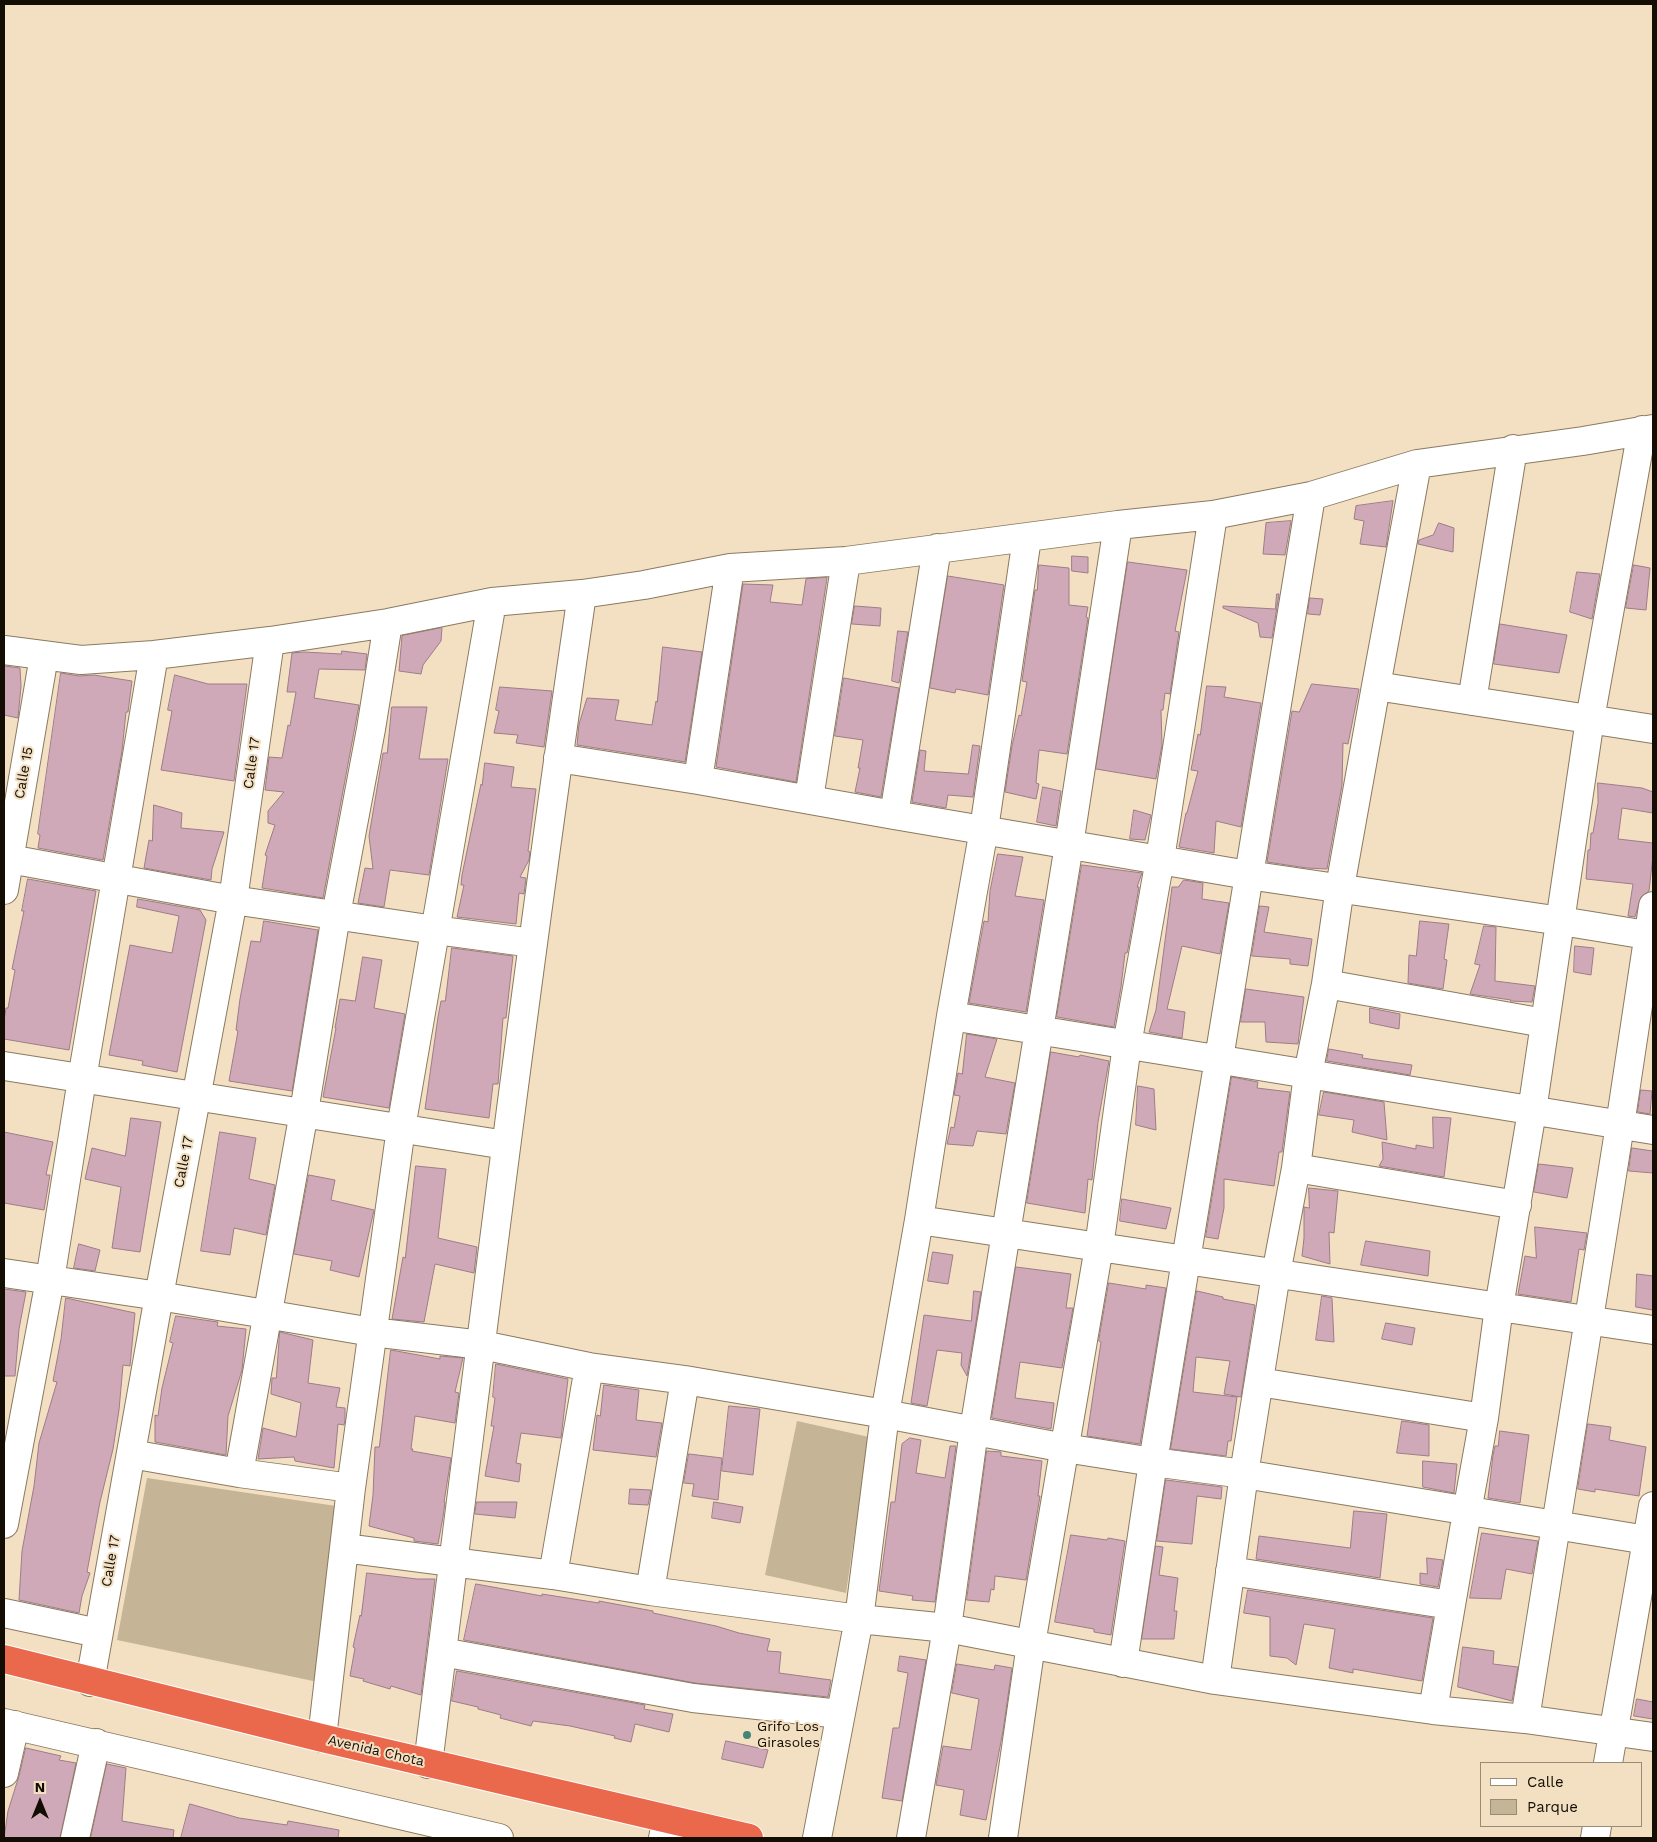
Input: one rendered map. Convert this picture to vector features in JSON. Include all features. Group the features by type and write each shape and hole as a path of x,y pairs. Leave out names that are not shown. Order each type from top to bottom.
{"highway":[{"name":"Avenida Chota","path":"4,1659 90,1682 428,1764 665,1829 749,1838"}],"street":[{"path":"4,650 81,660 154,655 270,642 388,623 492,602 582,594 644,585 730,568 846,561 1118,525 1213,515 1311,496 1417,464 1514,449 1583,441 1648,429 1590,719 1532,1111 1499,1307 1484,1418 1466,1512 1433,1710"},
{"path":"1472,701 1514,449"},
{"path":"1215,1680 1244,1474 1276,1274 1296,1168 1308,1074 1326,984 1340,887 1417,464"},
{"path":"1123,1663 1153,1462 1311,496"},
{"path":"1003,1838 1031,1644 1099,1247 1127,1045 1160,859 1213,515"},
{"path":"911,1838 947,1628 974,1430 1069,845 1118,525"},
{"path":"817,1838 859,1619 885,1414 984,830 1028,538"},
{"path":"894,815 937,548"},
{"path":"809,799 846,561"},
{"path":"698,780 730,568"},
{"path":"428,1764 506,1146 582,594"},
{"path":"322,1738 351,1488 401,1128 492,602"},
{"path":"239,1473 304,1112 336,915 371,729 388,623"},
{"name":"Calle 17","path":"90,1682 159,1296 233,900 270,642"},
{"path":"4,1524 50,1280 115,878 154,655"},
{"name":"Calle 15","path":"4,890 6,859 44,656"},
{"path":"1376,686 1653,729"},
{"path":"558,758 698,780 1069,845 1248,874 1561,920 1651,936"},
{"path":"6,859 233,900 533,943"},
{"path":"1525,1719 1651,936 1653,906"},
{"path":"1326,984 1544,1023"},
{"path":"951,1016 1653,1130"},
{"path":"4,1066 196,1097 304,1112 506,1146"},
{"path":"1296,1168 1517,1205"},
{"path":"919,1220 1653,1330"},
{"path":"4,1273 159,1296 372,1332 482,1346 589,1366 685,1380 885,1414 1065,1448 1244,1474 1650,1541"},
{"path":"553,1575 589,1366"},
{"path":"650,1591 685,1380"},
{"path":"1259,1382 1484,1418"},
{"path":"131,1454 239,1473 351,1488"},
{"path":"1608,1762 1650,1541 1653,1506"},
{"path":"344,1548 553,1575 650,1591 859,1619 947,1628 1215,1680 1433,1710 1525,1719 1653,1737"},
{"path":"1230,1571 1451,1605"},
{"path":"4,1613 98,1633"},
{"path":"442,1652 693,1698 840,1714"},
{"path":"4,1773 10,1724 499,1838"},
{"path":"75,1838 96,1744"}],"green space":[{"path":"797,1421 869,1437 846,1593 765,1575"},
{"path":"147,1478 336,1506 318,1682 117,1640"}],"building":[{"path":"1393,501 1386,547 1360,544 1364,521 1354,519 1356,506"},
{"path":"1291,521 1285,555 1263,554 1266,523"},
{"path":"1439,523 1454,528 1453,552 1418,544 1419,540 1433,535"},
{"path":"1072,556 1088,557 1088,573 1072,571"},
{"path":"1128,562 1187,570 1175,631 1179,632 1170,694 1165,693 1163,710 1161,710 1162,745 1156,779 1096,769"},
{"path":"1039,565 1069,568 1069,605 1088,607 1086,617 1088,618 1067,754 1039,750 1036,783 1039,784 1036,799 1005,792 1012,746 1019,715 1021,716 1027,682 1022,681 1035,590 1037,590"},
{"path":"1634,565 1650,568 1646,610 1626,608"},
{"path":"1577,572 1600,574 1592,619 1570,612"},
{"path":"948,576 1004,585 988,695 956,689 955,693 930,688"},
{"path":"827,578 796,782 716,767 743,584 773,585 770,602 802,605 806,579"},
{"path":"1277,594 1279,594 1272,638 1260,637 1258,623 1223,608 1223,606 1275,609"},
{"path":"1310,598 1323,599 1320,615 1308,614"},
{"path":"855,606 881,608 880,626 852,624"},
{"path":"1500,624 1567,635 1559,673 1494,664"},
{"path":"442,628 441,641 423,665 421,674 399,671 402,636"},
{"path":"898,631 908,632 899,683 892,681"},
{"path":"663,647 702,652 685,762 577,745 579,724 587,698 619,700 615,720 652,725 657,702"},
{"path":"342,651 367,654 365,670 319,669 314,698 359,705 323,898 262,888 267,856 265,855 275,825 268,823 268,811 284,792 265,790 269,757 282,758 288,725 290,726 296,692 287,692 292,653 341,654"},
{"path":"4,666 20,668 21,686 18,718 4,715"},
{"path":"61,673 79,676 94,675 132,681 103,860 38,848 40,835 38,834"},
{"path":"175,675 208,684 247,684 234,781 161,770 172,711 168,710"},
{"path":"844,678 899,688 881,797 855,792 863,740 835,736"},
{"path":"1312,684 1359,689 1348,744 1343,743 1342,785 1327,869 1267,862 1292,711 1299,712"},
{"path":"1207,686 1226,687 1224,697 1261,703 1241,827 1216,821 1214,853 1179,847 1198,771 1191,770 1198,734 1200,735"},
{"path":"500,687 552,691 544,747 516,743 518,735 494,733 499,711 496,710"},
{"path":"392,707 427,707 419,759 448,759 429,875 390,870 384,907 358,903 365,868 373,869 369,836 383,753 387,753"},
{"path":"973,745 980,746 973,797 948,795 946,808 912,802 920,750 926,751 924,771 968,774"},
{"path":"485,763 514,767 511,787 536,789 528,851 530,852 529,860 520,877 526,878 524,894 519,893 516,924 457,917 464,885 461,885 462,875"},
{"path":"1598,783 1642,788 1653,792 1653,813 1622,808 1618,839 1653,843 1649,891 1641,897 1635,917 1628,916 1633,884 1586,879 1588,850 1590,850 1591,833 1593,833 1598,803"},
{"path":"1043,787 1061,791 1056,826 1037,822"},
{"path":"154,805 182,813 181,828 224,832 212,869 211,880 144,868 149,840 152,841"},
{"path":"1134,810 1151,815 1145,840 1130,839"},
{"path":"998,854 1023,857 1015,896 1044,900 1026,1012 969,1003 984,921 988,922 990,891"},
{"path":"1082,865 1142,873 1137,887 1139,887 1128,949 1127,953 1125,953 1114,1027 1057,1017"},
{"path":"28,879 96,891 69,1050 4,1039 4,1021 15,970 12,969 24,911 22,911"},
{"path":"1184,880 1203,883 1202,899 1229,903 1220,954 1182,946 1167,1009 1185,1012 1182,1038 1149,1032 1156,1010 1172,887 1178,887"},
{"path":"138,899 200,910 206,920 177,1072 142,1065 143,1061 109,1055 130,945 172,953 179,916 137,907"},
{"path":"1260,906 1269,907 1264,932 1312,939 1308,966 1290,964 1290,959 1252,956"},
{"path":"264,921 318,930 292,1091 229,1081 238,1031 236,1030 240,999 251,941 260,942"},
{"path":"1420,921 1449,924 1444,959 1447,960 1443,989 1408,983 1409,955 1416,956"},
{"path":"1484,926 1496,927 1495,981 1535,986 1532,1002 1510,1001 1470,994 1480,965 1475,964"},
{"path":"1575,946 1594,948 1591,975 1574,972"},
{"path":"452,948 513,956 506,1018 503,1018 498,1084 493,1084 489,1118 425,1109 438,1017 441,1001 445,1001"},
{"path":"363,957 382,960 374,1008 405,1014 389,1108 323,1097 340,999 355,1001"},
{"path":"1246,989 1304,997 1298,1044 1266,1042 1265,1022 1241,1022"},
{"path":"1370,1008 1400,1014 1399,1029 1370,1023"},
{"path":"967,1034 997,1039 985,1077 1015,1083 1006,1134 977,1131 973,1146 947,1144 951,1127 954,1128 960,1096 954,1095 958,1073 962,1074"},
{"path":"1329,1049 1363,1055 1362,1058 1412,1065 1410,1075 1327,1061"},
{"path":"1051,1052 1109,1061 1098,1122 1092,1180 1088,1179 1085,1213 1027,1203"},
{"path":"1232,1077 1258,1082 1257,1088 1290,1092 1282,1152 1279,1152 1274,1186 1224,1179 1224,1208 1218,1239 1206,1237"},
{"path":"1138,1086 1154,1089 1156,1130 1136,1125"},
{"path":"1641,1090 1652,1091 1650,1114 1638,1112"},
{"path":"1324,1092 1384,1102 1387,1140 1352,1132 1354,1120 1319,1115"},
{"path":"1433,1117 1451,1118 1444,1177 1379,1166 1383,1159 1382,1142 1416,1149 1416,1145 1433,1148"},
{"path":"131,1118 161,1122 140,1252 112,1248 121,1187 85,1179 92,1148 125,1156"},
{"path":"4,1132 53,1142 46,1175 50,1175 44,1210 4,1203"},
{"path":"220,1132 256,1138 249,1179 275,1185 266,1235 234,1228 230,1255 201,1251"},
{"path":"1632,1148 1653,1151 1653,1173 1629,1171"},
{"path":"1539,1164 1573,1168 1567,1198 1534,1192"},
{"path":"416,1166 446,1169 438,1238 477,1247 474,1273 435,1264 424,1322 392,1319 403,1257 405,1258"},
{"path":"309,1175 335,1180 331,1200 374,1210 359,1277 330,1270 332,1261 294,1254"},
{"path":"1309,1188 1338,1191 1334,1233 1329,1232 1330,1264 1302,1256 1304,1207 1309,1208"},
{"path":"1122,1199 1171,1208 1166,1229 1120,1221"},
{"path":"1535,1227 1587,1233 1584,1250 1579,1249 1571,1302 1518,1294 1525,1256 1536,1258"},
{"path":"1366,1241 1430,1251 1428,1276 1361,1265"},
{"path":"79,1244 100,1250 95,1271 74,1268"},
{"path":"933,1252 953,1255 948,1284 928,1281"},
{"path":"1016,1267 1071,1274 1066,1308 1073,1308 1062,1368 1020,1362 1015,1398 1054,1403 1051,1429 992,1418"},
{"path":"1637,1274 1653,1276 1653,1310 1636,1307"},
{"path":"1109,1283 1146,1289 1146,1285 1166,1288 1140,1444 1087,1436 1101,1342 1099,1341"},
{"path":"4,1289 26,1292 19,1329 15,1376 4,1376"},
{"path":"974,1291 981,1292 967,1376 961,1365 962,1353 937,1350 927,1406 911,1403 924,1315 971,1321"},
{"path":"1197,1291 1223,1297 1223,1299 1255,1305 1241,1397 1224,1394 1230,1361 1196,1357 1193,1392 1237,1397 1231,1441 1228,1441 1226,1456 1171,1449"},
{"path":"1322,1296 1332,1298 1334,1342 1316,1340"},
{"path":"66,1298 135,1313 130,1366 123,1365 113,1449 100,1502 87,1572 90,1573 82,1596 79,1613 19,1600 22,1551 34,1486 39,1443 57,1382 53,1381"},
{"path":"176,1316 218,1322 217,1326 246,1329 242,1370 228,1416 226,1455 155,1442 155,1415 158,1416 162,1388 173,1343 170,1342"},
{"path":"1386,1323 1415,1328 1412,1345 1382,1339"},
{"path":"280,1332 313,1340 308,1383 340,1388 336,1407 345,1408 345,1420 344,1425 338,1424 334,1468 295,1461 294,1457 258,1459 263,1428 296,1437 301,1403 271,1394 272,1378 276,1378"},
{"path":"391,1350 440,1359 440,1356 463,1358 455,1392 459,1393 455,1423 415,1416 412,1451 451,1458 438,1544 414,1541 414,1538 369,1526 373,1495 375,1447 379,1447"},
{"path":"496,1364 568,1379 561,1438 521,1433 516,1463 521,1464 519,1482 485,1476 494,1426 491,1426 495,1398 493,1397"},
{"path":"604,1385 639,1390 636,1420 662,1423 656,1457 593,1450 597,1415 600,1416"},
{"path":"729,1406 760,1409 753,1475 722,1471"},
{"path":"1402,1421 1429,1425 1429,1456 1397,1453"},
{"path":"1588,1424 1611,1427 1609,1440 1646,1447 1639,1496 1595,1489 1595,1492 1578,1489"},
{"path":"1500,1431 1529,1435 1520,1503 1488,1498 1493,1455 1495,1446 1498,1446"},
{"path":"910,1438 921,1440 916,1473 945,1478 950,1446 956,1446 935,1602 912,1600 913,1596 879,1591 891,1502 895,1502 902,1444"},
{"path":"987,1451 1001,1452 1001,1456 1042,1461 1038,1496 1040,1496 1026,1580 995,1576 994,1590 991,1589 989,1602 967,1600"},
{"path":"689,1454 722,1458 718,1500 692,1496 694,1484 684,1483"},
{"path":"1423,1461 1457,1464 1454,1493 1423,1487"},
{"path":"1166,1480 1222,1487 1221,1499 1197,1496 1192,1544 1157,1541"},
{"path":"630,1489 651,1490 648,1505 629,1504"},
{"path":"477,1502 517,1502 515,1518 475,1514"},
{"path":"714,1502 743,1507 740,1523 712,1518"},
{"path":"1354,1511 1387,1514 1380,1578 1256,1559 1259,1536 1350,1548"},
{"path":"1482,1533 1538,1541 1532,1574 1506,1569 1501,1599 1470,1598"},
{"path":"1071,1535 1125,1541 1111,1635 1094,1632 1094,1629 1055,1622"},
{"path":"1156,1546 1163,1547 1159,1575 1178,1578 1174,1611 1177,1611 1174,1639 1142,1639"},
{"path":"1427,1558 1443,1560 1438,1587 1420,1584 1420,1573 1427,1574"},
{"path":"367,1573 417,1579 435,1579 421,1695 391,1686 390,1689 350,1676 355,1648 353,1647 361,1616"},
{"path":"476,1584 542,1596 542,1594 599,1603 599,1601 653,1611 653,1613 770,1639 767,1651 781,1652 779,1673 831,1680 828,1697 695,1683 464,1640"},
{"path":"1248,1590 1433,1618 1422,1681 1353,1669 1353,1673 1329,1668 1335,1629 1304,1624 1296,1665 1287,1658 1270,1656 1270,1617 1244,1613"},
{"path":"1463,1647 1494,1651 1493,1664 1518,1667 1512,1701 1458,1687"},
{"path":"900,1656 926,1660 902,1801 882,1798 893,1728 899,1728 908,1673 898,1671"},
{"path":"957,1664 994,1670 995,1665 1012,1668 1003,1731 986,1820 960,1815 964,1790 936,1785 943,1746 971,1750 979,1699 952,1693"},
{"path":"457,1671 645,1705 644,1709 673,1714 669,1732 635,1724 631,1742 614,1738 615,1736 570,1726 533,1721 531,1726 500,1718 501,1715 452,1701"},
{"path":"1637,1699 1653,1702 1653,1719 1634,1716"},
{"path":"726,1741 768,1750 763,1768 722,1759"},
{"path":"26,1748 61,1756 59,1760 76,1763 60,1838 4,1838 8,1811"},
{"path":"107,1764 126,1768 122,1821 174,1830 173,1838 91,1838"},
{"path":"190,1804 239,1818 287,1825 288,1821 339,1830 338,1838 181,1838"}],"place":[{"name":"Grifo Los Girasoles","path":"747,1735"}]}
